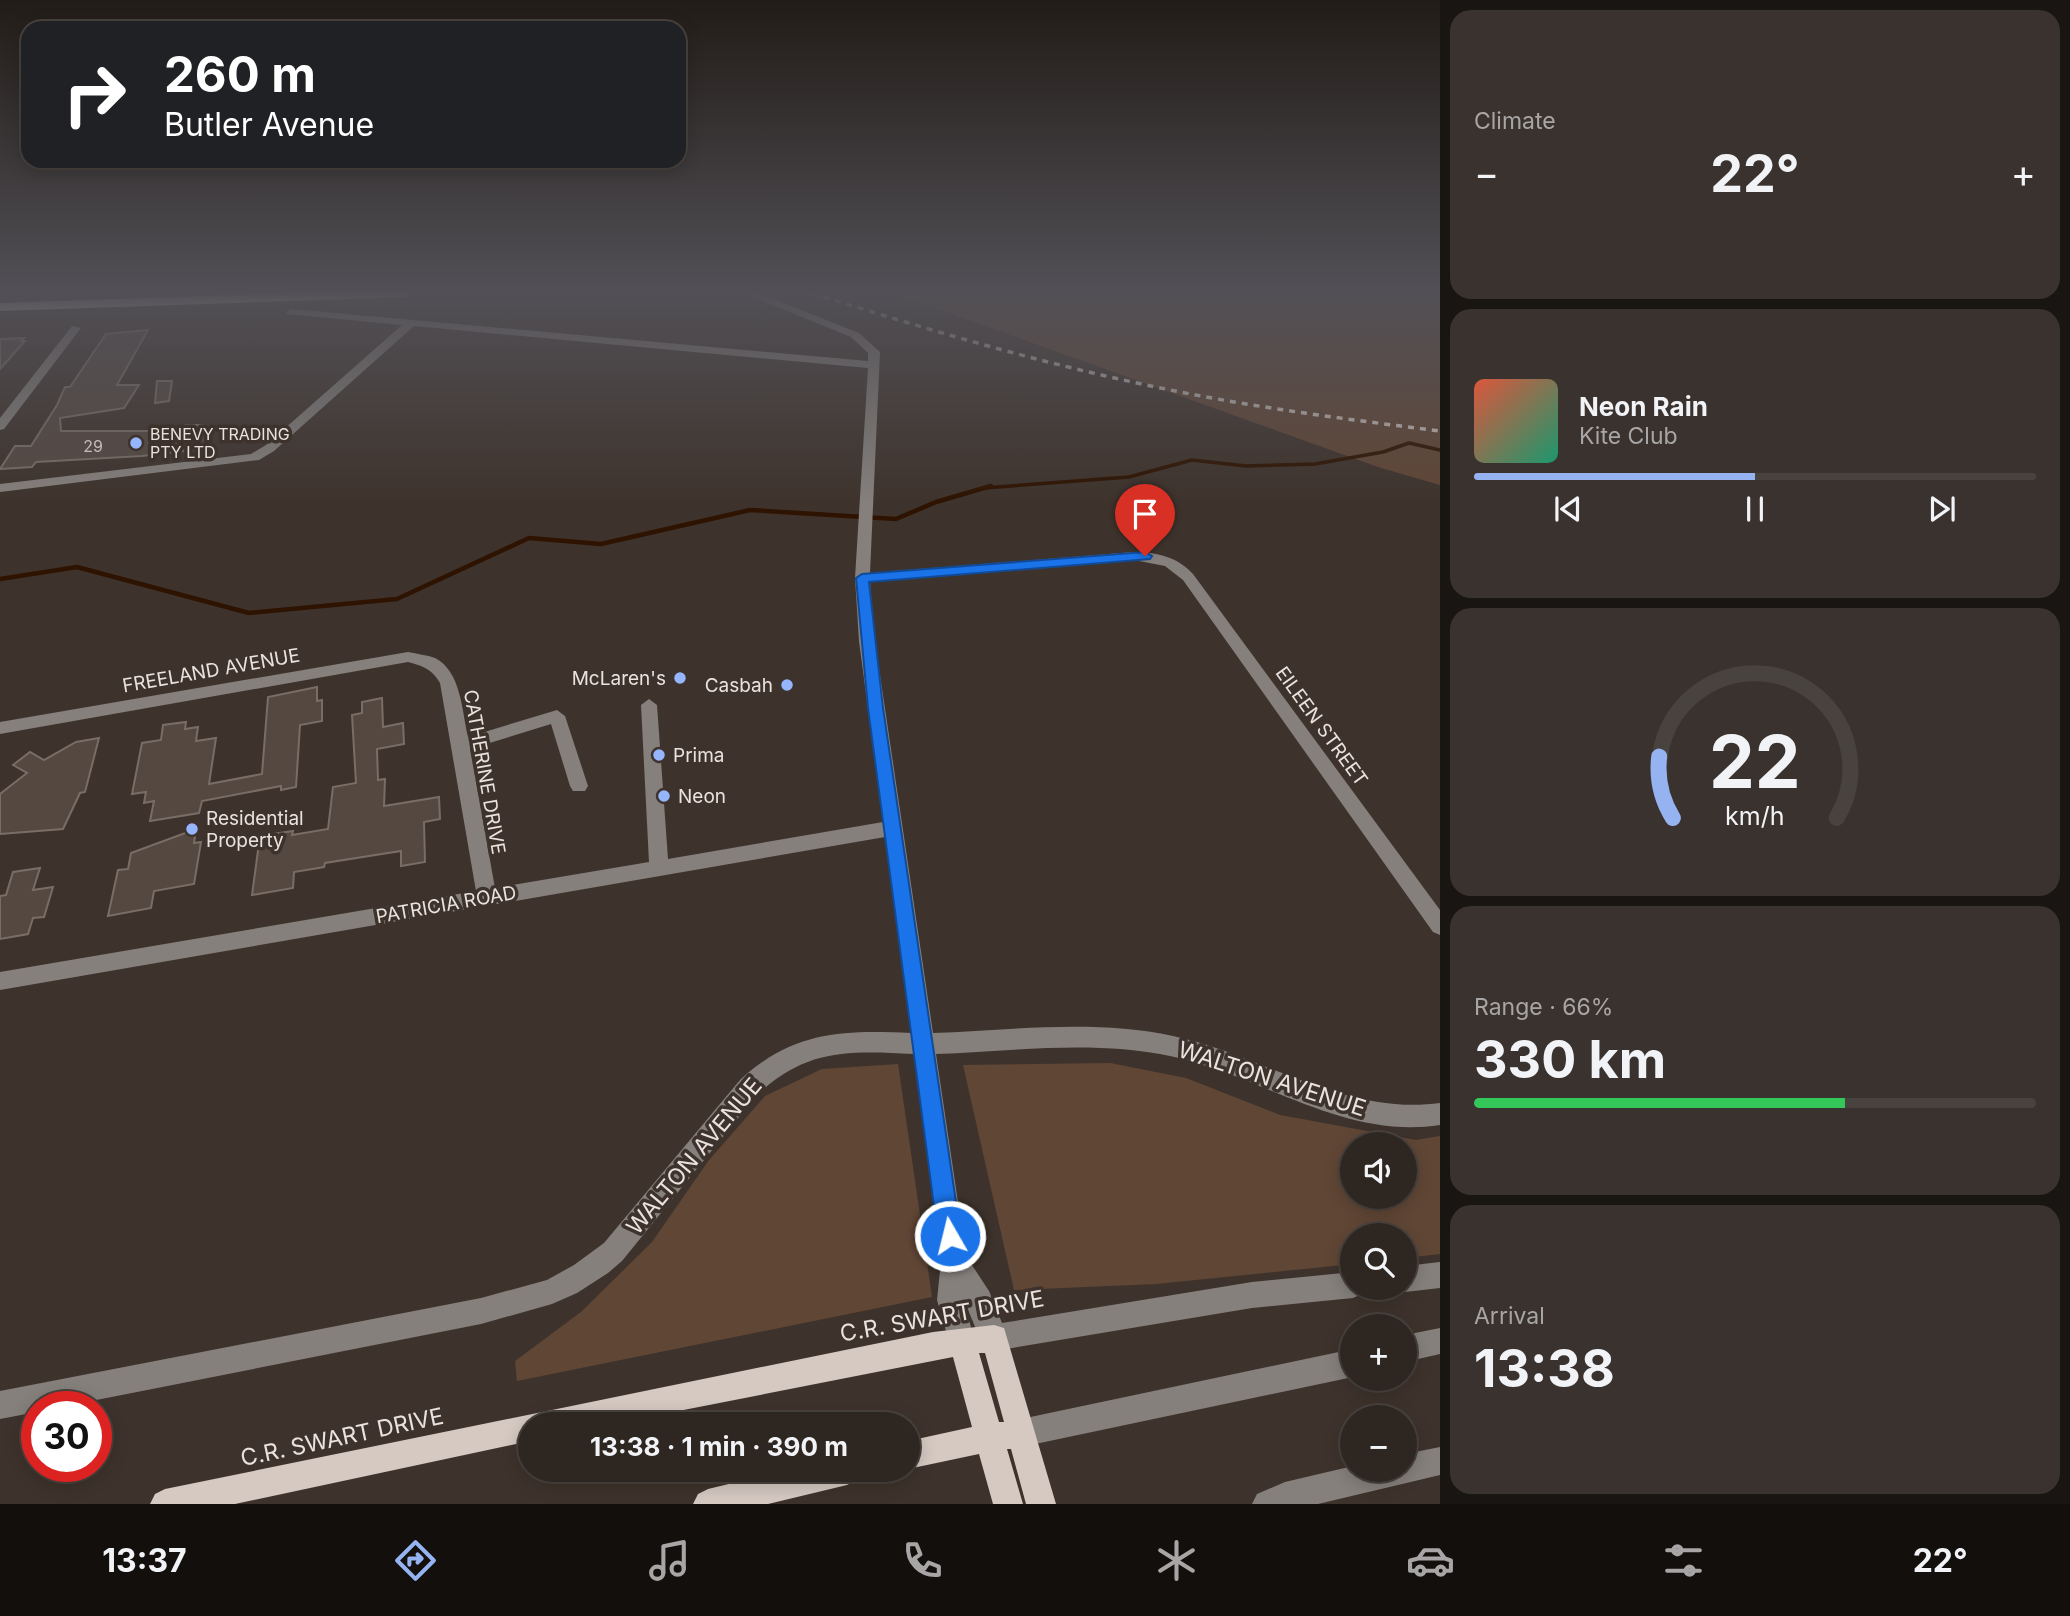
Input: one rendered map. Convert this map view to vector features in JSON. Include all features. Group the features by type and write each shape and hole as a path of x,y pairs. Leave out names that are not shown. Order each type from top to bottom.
{"main road":[{"name":"C.R. SWART DRIVE","path":"606,1412 994,1338"},
{"path":"994,1338 1041,1504"},
{"path":"962,1342 1008,1504"},
{"name":"C.R. SWART DRIVE","path":"165,1504 518,1430"},
{"path":"920,1452 1021,1433"},
{"path":"708,1504 798,1482"}],"street":[{"path":"0,426 49,363"},
{"path":"0,488 254,457 270,448 366,363"},
{"path":"854,363 874,365 862,578 868,654 954,1261 950,1300 962,1342"},
{"name":"EILEEN STREET","path":"862,578 1134,556 1163,560 1182,569 1440,926"},
{"name":"FREELAND AVENUE","path":"0,728 408,657 429,662"},
{"name":"CATHERINE DRIVE","path":"429,662 441,670 448,683 487,898"},
{"path":"649,705 659,867"},
{"path":"461,745 557,716 579,786"},
{"name":"PATRICIA ROAD","path":"0,981 892,828"},
{"name":"WALTON AVENUE","path":"0,1405 481,1311 543,1295 580,1278 612,1252 748,1088 775,1065 800,1052 834,1043 858,1041 923,1044 1108,1037 1134,1039 1184,1048 1220,1059 1310,1097 1348,1109 1388,1115 1440,1114"},
{"path":"954,1261 980,1300 994,1338"},
{"path":"1417,1278 1440,1275"},
{"name":"C.R. SWART DRIVE","path":"994,1338 1060,1325 1252,1296 1340,1286"},
{"path":"1417,1346 1440,1341"},
{"path":"1021,1433 1340,1366"},
{"path":"1417,1466 1440,1461"},
{"path":"1267,1504 1348,1482"}],"shaded area":[{"path":"1089,363 1440,363 1440,485 1378,467"},
{"path":"1110,1063 1186,1078 1280,1115 1372,1132 1340,1132 1340,1209 1417,1209 1417,1140 1440,1136 1440,1254 1417,1257 1417,1223 1340,1223 1340,1265 1156,1284 1014,1290 963,1065"},
{"path":"898,1064 932,1297 517,1381 515,1361 581,1312 652,1242 709,1160 765,1096 822,1069"}],"building":[{"path":"86,363 129,363 117,385 139,385 124,408 60,418 61,431 181,431 185,425 203,425 202,428 209,428 208,448 142,456 36,462 32,467 0,469 15,446 31,446 65,387 70,387"},
{"path":"157,381 172,381 169,401 155,403"},
{"path":"317,687 317,701 322,700 322,721 300,725 296,787 281,790 281,786 202,801 199,813 150,821 154,801 144,803 146,792 132,794 142,743 161,740 163,725 186,722 185,729 198,727 196,741 216,738 209,784 262,774 268,697"},
{"path":"382,698 383,727 403,723 404,744 377,749 378,780 385,779 384,806 439,797 440,819 424,822 425,862 401,866 401,851 325,863 324,867 294,872 293,888 252,895 260,836 293,831 292,835 328,829 333,787 356,783 352,715 362,713 362,702"},
{"path":"99,738 85,792 80,793 63,829 0,834 0,794 27,773 13,765 30,752 44,760 76,742"},
{"path":"196,829 194,843 201,842 194,884 154,891 151,908 108,916 118,870 128,869 131,853"},
{"path":"40,868 33,890 53,887 44,917 33,918 28,934 0,939 0,896 6,895 13,872"}],"waterway":[{"path":"984,488 1129,477 1192,460 1246,466 1315,464 1383,452 1409,443 1440,450"},
{"path":"984,488 991,486"},
{"path":"0,579 77,567 249,613 397,599 529,538 601,544 750,510 896,519 936,502 984,488"}],"railway":[{"path":"1055,363 1113,378 1262,407 1440,431"}],"place":[{"name":"BENEVY TRADING PTY LTD","path":"136,443"},
{"name":"McLaren's","path":"680,678"},
{"name":"Casbah","path":"787,685"},
{"name":"Prima","path":"659,755"},
{"name":"Neon","path":"664,796"},
{"name":"Residential Property","path":"192,829"}],"route":[{"path":"950,1236 875,708 862,578 1145,556"}]}
